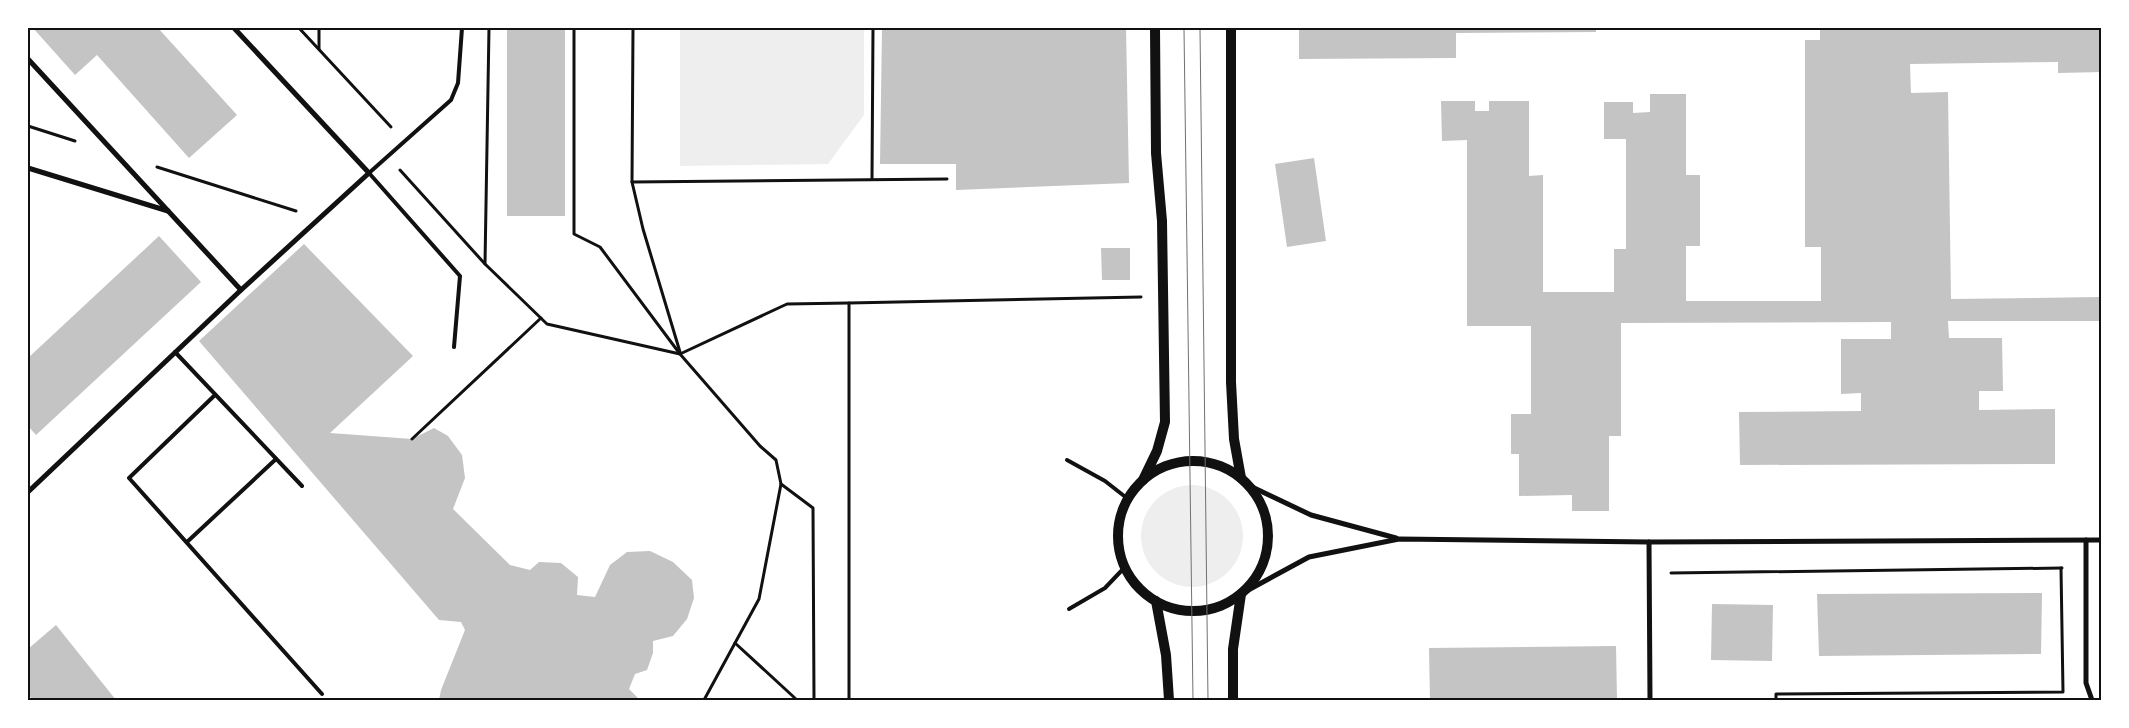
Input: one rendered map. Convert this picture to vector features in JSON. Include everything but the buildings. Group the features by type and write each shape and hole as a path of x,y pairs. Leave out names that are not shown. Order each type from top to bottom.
{"main road":[{"path":"1155,28 1156,154 1162,221 1165,422 1157,451 1143,480 1128,499 1120,521 1119,544 1125,567 1137,586 1156,601 1173,609 1201,611 1225,604 1241,594 1257,575 1266,553 1268,529 1262,505 1245,481 1234,439 1231,382 1231,28"},
{"path":"1143,480 1162,468 1189,461 1206,462 1224,468 1245,481"},
{"path":"1233,700 1233,649 1241,594"},
{"path":"1156,601 1166,655 1169,700"}],"street":[{"path":"28,492 241,290 369,173 234,28"},
{"path":"28,59 241,290"},
{"path":"28,168 168,211"},
{"path":"1245,481 1311,515 1399,539"},
{"path":"1241,594 1309,557 1399,539 1649,542 2102,540"},
{"path":"2086,540 2086,683 2092,700"},
{"path":"1649,542 1650,700"}],"lane":[{"path":"454,347 460,276 369,173 451,100 458,83 462,28"},
{"path":"175,352 302,486"},
{"path":"215,395 130,478 322,694"},
{"path":"187,542 276,459"},
{"path":"1067,460 1105,481 1128,499"},
{"path":"1069,609 1105,588 1125,567"}],"path":[{"path":"298,28 405,142"},
{"path":"319,50 320,28"},
{"path":"485,264 489,28"},
{"path":"574,28 574,234 600,247 680,354 760,446 776,460 781,484 759,599 704,700"},
{"path":"633,28 632,182 643,229 680,354"},
{"path":"872,179 873,28"},
{"path":"28,126 114,153"},
{"path":"388,156 485,264 547,324 680,354 787,304 1144,297"},
{"path":"152,165 320,218"},
{"path":"632,182 947,179"},
{"path":"849,303 849,700"},
{"path":"412,439 542,318"},
{"path":"781,484 813,508 814,700"},
{"path":"1776,700 1776,694 2063,692 2061,568"},
{"path":"1671,573 2085,568"},
{"path":"735,643 797,700"}],"shaded area":[{"path":"680,28 864,28 864,115 828,164 680,166"},
{"path":"1192,485 1212,488 1221,493 1235,507 1240,516 1243,536 1240,556 1235,565 1221,579 1212,584 1192,587 1172,584 1163,579 1149,565 1144,556 1141,536 1144,516 1149,507 1163,493 1172,488"}],"tram line":[{"path":"1184,28 1193,700"},
{"path":"1200,28 1208,700"}]}
